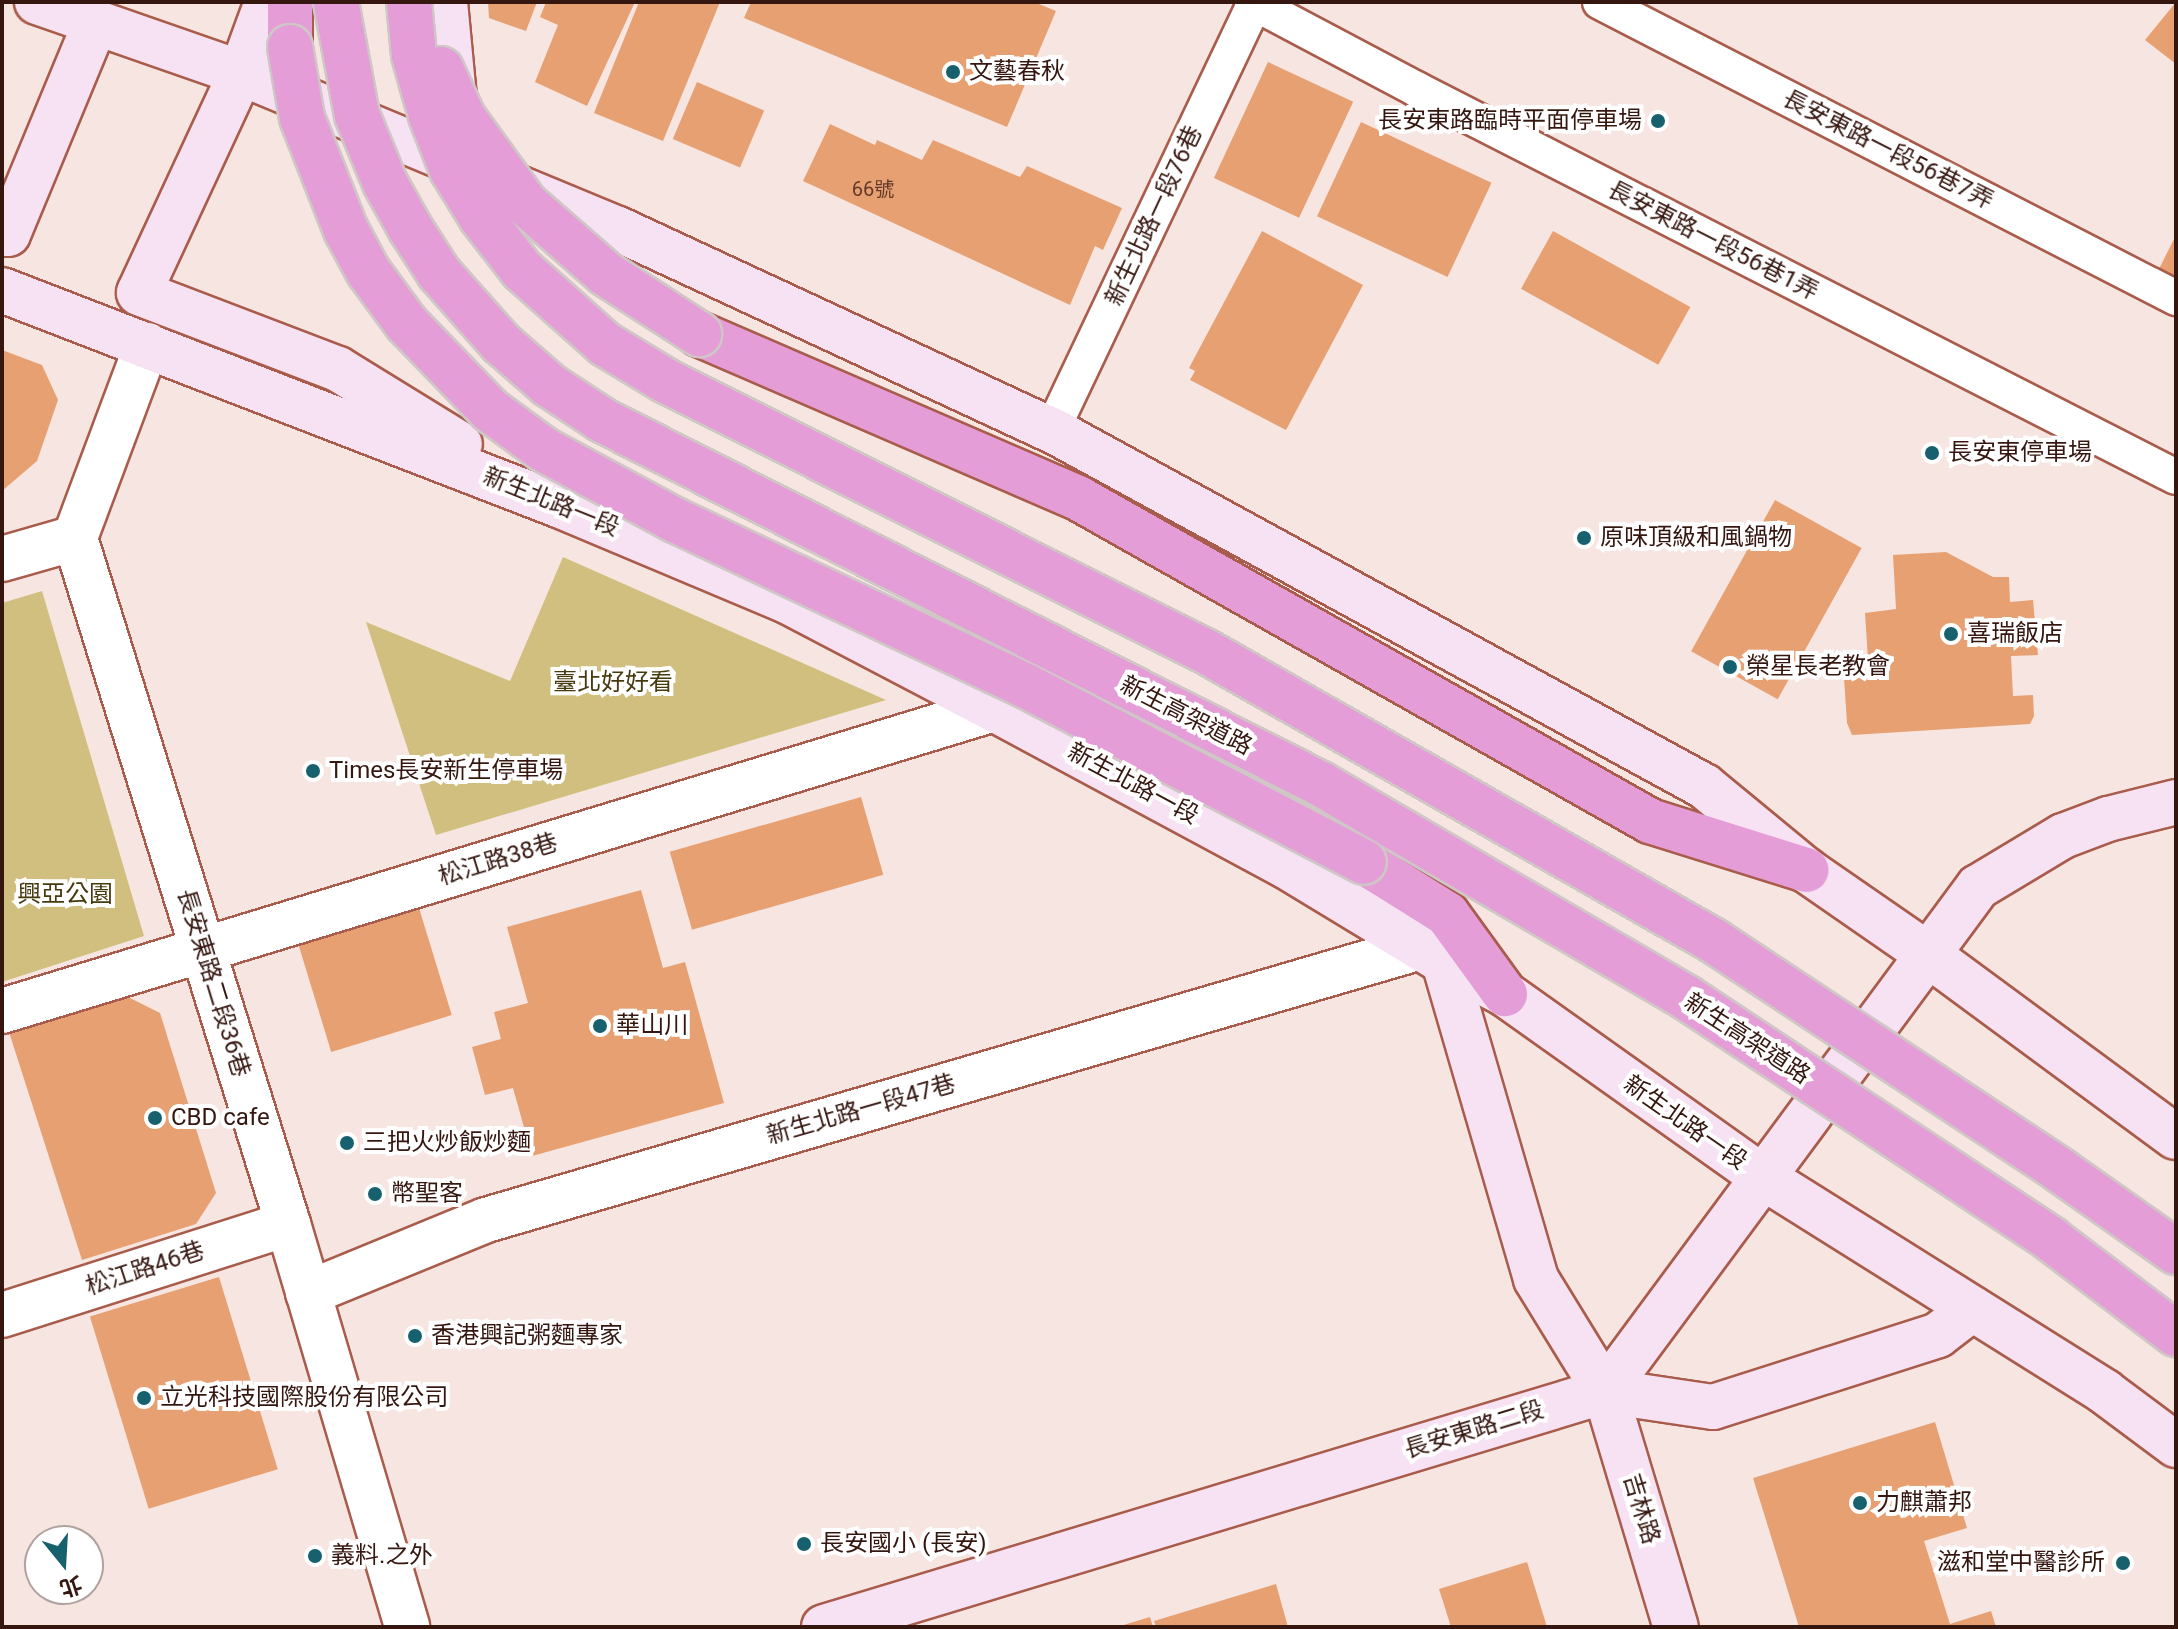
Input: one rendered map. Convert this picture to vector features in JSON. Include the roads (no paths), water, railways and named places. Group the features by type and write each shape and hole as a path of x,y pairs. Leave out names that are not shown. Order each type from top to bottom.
{"highway":[{"path":"290,2 290,47 302,118 346,230 368,271 407,324 490,410 543,449 675,520 1024,685 1364,862 1447,914 1505,994"},
{"name":"新生高架道路","path":"336,2 357,115 385,183 410,228 439,273 501,343 549,385 602,420 1334,792 1687,998 2052,1240 2176,1334"},
{"path":"409,2 414,55 431,116 452,170 481,217 522,270 605,344 666,381 1207,652 1714,941 2061,1171 2176,1252"},
{"path":"416,2 434,55 463,117 492,162 525,203 568,245 639,297 699,334 1078,498 1650,821 1806,870"}],"street":[{"path":"37,2 241,73 618,229 1052,430 1414,624 1704,786 1806,870 1926,953 2176,1137"},
{"path":"267,2 241,73 139,293 338,369 561,506"},
{"path":"445,2 460,166"},
{"path":"2,233 8,234 96,22"},
{"name":"新生北路一段","path":"2,290 561,506 787,601 994,709 1284,865 1433,955 1505,994 1761,1176 2105,1392 2176,1445"},
{"path":"2,559 75,538 147,345"},
{"name":"長安東路二段36巷","path":"75,538 288,1224 407,1627"},
{"name":"松江路38巷","path":"2,1011 994,709"},
{"path":"1972,1309 1938,1335 1713,1407 1605,1391 1926,953 1978,887 2003,869 2074,832 2120,815 2176,802"},
{"name":"新生北路一段47巷","path":"308,1293 486,1220 1433,955"},
{"name":"吉林路","path":"1433,955 1536,1279 1605,1391 1676,1627"},
{"name":"松江路46巷","path":"2,1315 288,1224"},
{"name":"長安東路二段","path":"824,1627 1605,1391"}],"lane":[{"name":"新生北路一段76巷","path":"1052,430 1254,2"},
{"name":"長安東路一段56巷1弄","path":"1254,2 1444,104 2176,477"},
{"name":"長安東路一段56巷7弄","path":"1600,2 2176,298"}],"place":[{"name":"文藝春秋","path":"953,72"},
{"name":"長安東路臨時平面停車場","path":"1658,121"},
{"name":"長安東停車場","path":"1932,453"},
{"name":"原味頂級和風鍋物","path":"1584,538"},
{"name":"喜瑞飯店","path":"1951,634"},
{"name":"榮星長老教會","path":"1730,667"},
{"name":"Times長安新生停車場","path":"313,771"},
{"name":"華山川","path":"600,1026"},
{"name":"CBD cafe","path":"155,1118"},
{"name":"三把火炒飯炒麵","path":"347,1143"},
{"name":"幣聖客","path":"375,1194"},
{"name":"香港興記粥麵專家","path":"415,1336"},
{"name":"立光科技國際股份有限公司","path":"144,1398"},
{"name":"力麒蕭邦","path":"1860,1503"},
{"name":"長安國小 (長安)","path":"804,1544"},
{"name":"義料.之外","path":"315,1556"},
{"name":"滋和堂中醫診所","path":"2123,1563"}],"park label":[{"name":"臺北好好看","path":"613,683"},
{"name":"興亞公園","path":"65,895"}]}
